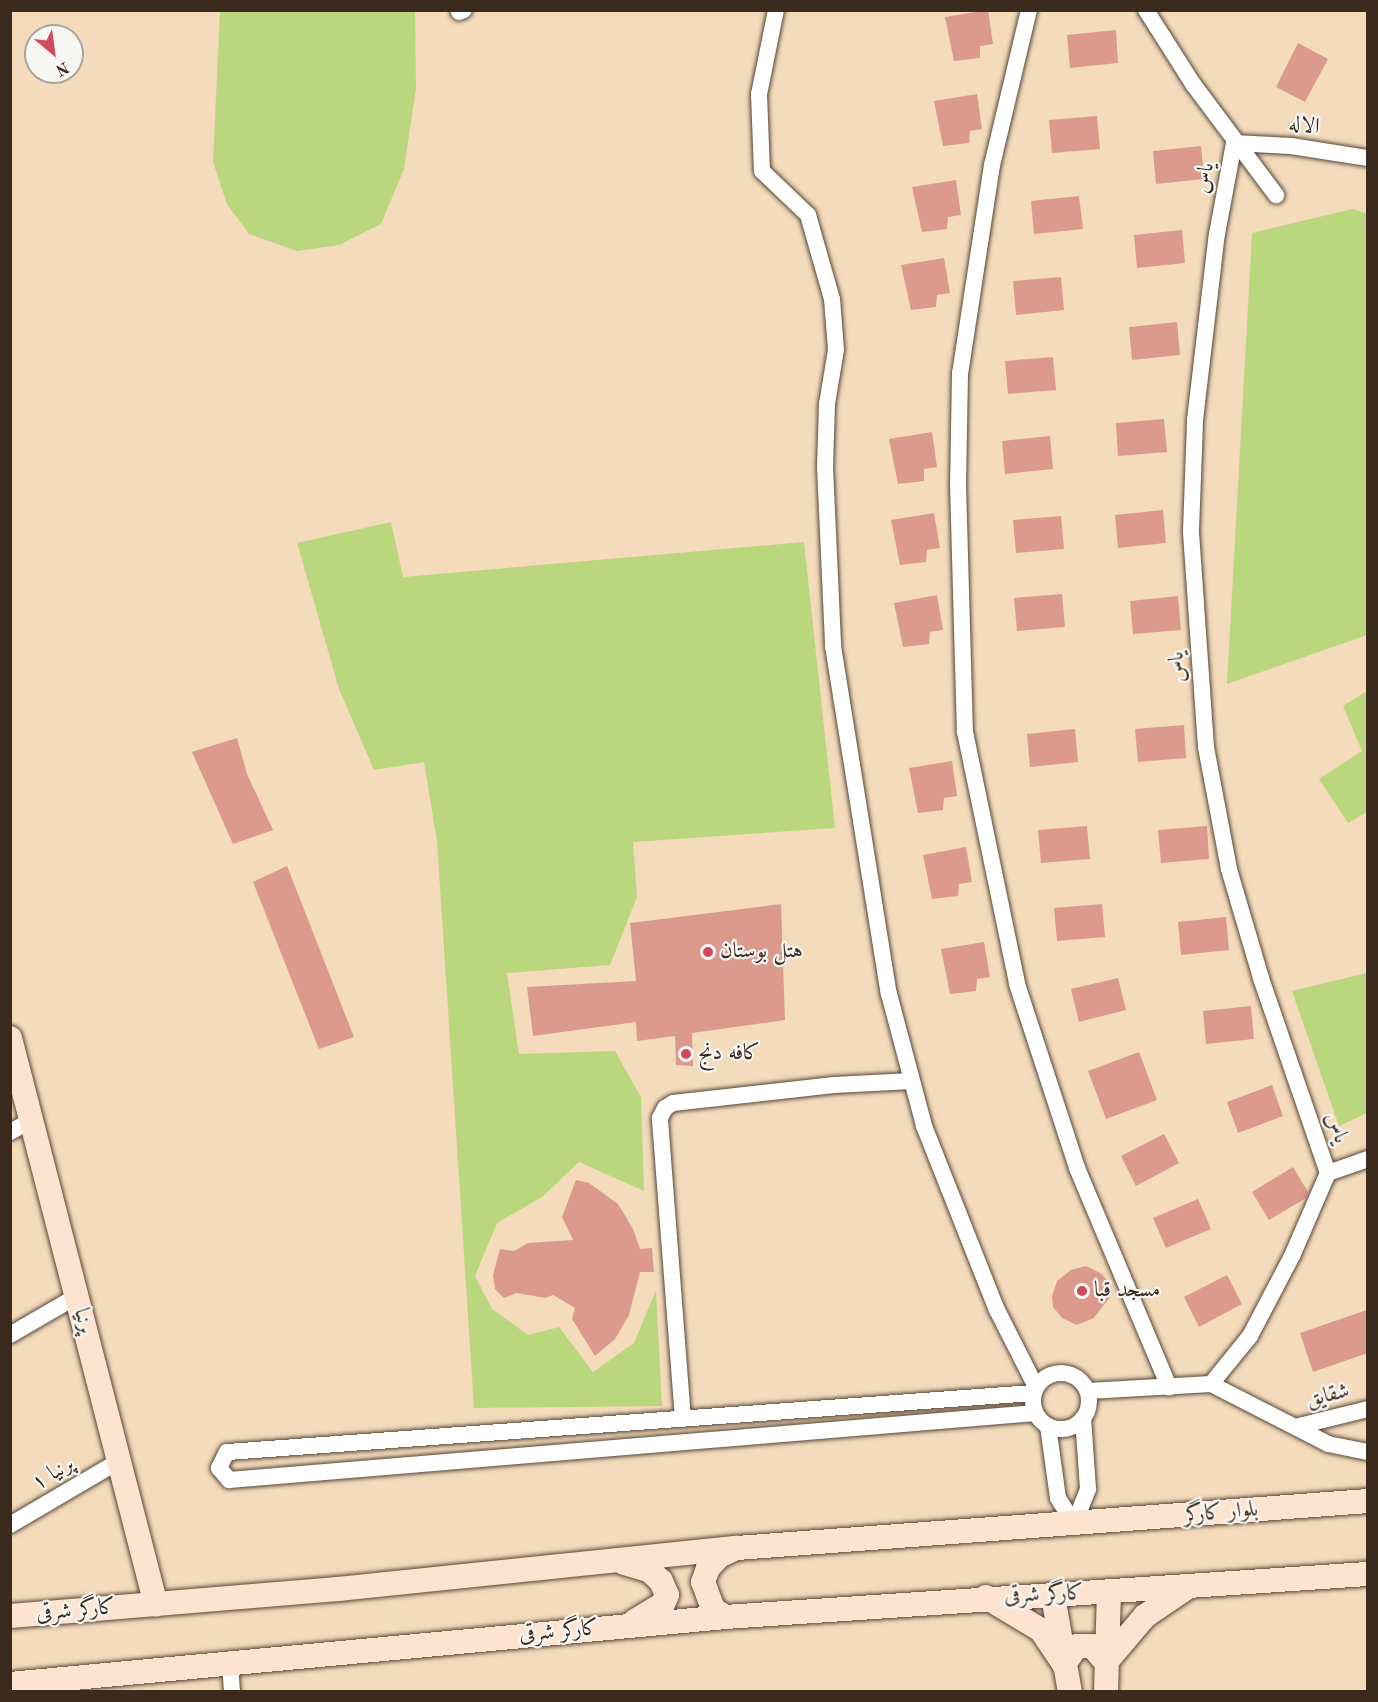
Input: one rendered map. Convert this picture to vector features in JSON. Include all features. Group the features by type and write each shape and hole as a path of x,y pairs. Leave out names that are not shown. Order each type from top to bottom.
{"main road":[{"name":"پرنیا","path":"10,1038 156,1605"},
{"name":"بلوار کارگر","path":"1074,1524 1368,1501"},
{"name":"کارگر شرقی","path":"10,1616 156,1605 618,1562 737,1548 1074,1524"},
{"path":"725,1617 713,1609 703,1582 718,1557 737,1548"},
{"path":"618,1562 649,1570 661,1581 667,1595 663,1604 648,1616 624,1626"},
{"path":"1106,1692 1109,1592 1368,1574"},
{"path":"1106,1662 1145,1616 1190,1586"},
{"name":"کارگر شرقی","path":"10,1684 725,1617 986,1597 1109,1592"},
{"path":"1053,1596 1070,1692"},
{"path":"986,1597 1041,1630 1064,1664"},
{"path":"1064,1664 1077,1646 1092,1646 1106,1662"}],"street":[{"path":"776,10 759,94 762,171 808,215 832,299 836,350 827,404 825,478 833,646 889,994 912,1081 950,1194 997,1310 1034,1390 1035,1413 1048,1426 1058,1498 1074,1524"},
{"path":"1029,10 992,165 960,373 958,484 965,732 1017,984 1077,1168 1169,1387"},
{"path":"1146,10 1234,143 1276,195"},
{"name":"الاله","path":"1234,143 1291,146 1368,158"},
{"name":"یاس","path":"1234,143 1217,234 1195,420 1191,531 1206,747 1229,869 1251,945 1328,1173"},
{"path":"682,1419 660,1118 665,1108 673,1103 811,1087 912,1081"},
{"path":"10,1132 32,1120"},
{"path":"1211,1384 1250,1336 1292,1256 1328,1173 1368,1159"},
{"path":"10,1335 77,1296"},
{"path":"1035,1413 229,1480 219,1468 227,1452 682,1419 1034,1390 1049,1375 1067,1373 1083,1382 1088,1391 1089,1400 1083,1418 1088,1489 1074,1524"},
{"path":"1088,1391 1211,1384 1299,1426 1328,1444 1368,1452"},
{"name":"شقایق","path":"1299,1426 1368,1409"},
{"path":"1048,1426 1067,1428 1083,1418"},
{"name":"پرنیا ۱","path":"10,1526 119,1461"},
{"path":"230,1663 232,1692"}],"green space":[{"path":"220,11 415,11 416,88 404,169 381,224 339,245 297,251 249,234 227,204 213,162"},
{"path":"1352,209 1368,214 1367,635 1227,684 1252,233"},
{"path":"391,522 403,577 804,542 835,828 633,842 637,897 610,965 507,973 519,1054 615,1051 641,1097 644,1191 579,1162 542,1197 497,1223 475,1276 492,1309 528,1335 559,1327 593,1372 634,1343 656,1290 662,1406 474,1408 437,841 424,762 374,770 339,689 297,543"},
{"path":"1367,691 1367,812 1348,823 1319,779 1362,751 1343,706"},
{"path":"1367,973 1367,1113 1339,1126 1292,991"}],"building":[{"path":"988,10 993,44 980,46 980,58 954,61 945,17"},
{"path":"1116,30 1118,63 1070,68 1067,35"},
{"path":"1298,43 1328,59 1305,102 1276,87"},
{"path":"977,94 982,129 970,131 969,143 943,146 934,101"},
{"path":"1097,116 1100,149 1052,153 1049,120"},
{"path":"1201,146 1204,179 1156,184 1153,151"},
{"path":"956,180 961,215 948,217 947,229 922,232 912,187"},
{"path":"1079,196 1083,229 1034,234 1031,201"},
{"path":"1182,230 1185,263 1137,268 1134,235"},
{"path":"944,258 950,293 937,295 936,307 911,310 901,265"},
{"path":"1061,277 1064,310 1016,315 1013,281"},
{"path":"1177,322 1180,355 1132,360 1129,327"},
{"path":"1053,357 1056,390 1008,394 1005,361"},
{"path":"1164,419 1167,452 1118,456 1116,423"},
{"path":"932,432 937,467 924,469 924,481 898,484 889,439"},
{"path":"1050,436 1053,469 1005,474 1002,441"},
{"path":"1163,510 1166,543 1118,548 1115,515"},
{"path":"934,513 940,548 927,550 926,562 900,565 891,520"},
{"path":"1061,516 1064,549 1016,553 1013,520"},
{"path":"1062,594 1065,627 1017,631 1014,598"},
{"path":"937,595 943,630 930,632 929,644 903,647 894,603"},
{"path":"1178,596 1181,630 1133,634 1130,601"},
{"path":"1184,725 1186,758 1138,762 1135,729"},
{"path":"1075,729 1078,762 1030,767 1027,734"},
{"path":"237,738 247,774 273,830 233,844 192,752"},
{"path":"952,761 957,796 944,798 943,810 918,813 909,768"},
{"path":"1087,826 1090,859 1041,863 1038,830"},
{"path":"1207,826 1209,859 1161,863 1158,830"},
{"path":"966,847 972,882 959,884 958,896 932,899 923,855"},
{"path":"287,866 354,1037 319,1049 253,882"},
{"name":"هتل بوستان","path":"781,904 785,1020 692,1033 693,1066 676,1065 675,1036 637,1041 636,1022 533,1036 527,987 636,981 630,923"},
{"path":"1102,904 1105,937 1057,941 1054,908"},
{"path":"1226,917 1229,950 1181,955 1178,922"},
{"path":"984,942 990,977 977,979 976,991 950,994 941,949"},
{"path":"1118,978 1126,1010 1079,1022 1071,989"},
{"path":"1251,1006 1254,1039 1206,1044 1203,1011"},
{"path":"1139,1052 1157,1100 1106,1119 1088,1071"},
{"path":"1272,1085 1283,1116 1238,1133 1227,1102"},
{"path":"1164,1134 1179,1163 1136,1186 1121,1156"},
{"path":"1293,1167 1308,1192 1306,1198 1269,1220 1252,1192"},
{"path":"576,1180 589,1183 618,1204 633,1229 640,1249 652,1248 654,1272 640,1272 629,1315 615,1339 595,1356 572,1319 575,1308 553,1295 545,1298 517,1293 504,1298 495,1289 493,1275 500,1249 514,1251 528,1243 573,1240 562,1217"},
{"path":"1198,1199 1211,1229 1166,1248 1153,1218"},
{"name":"مسجد قبا","path":"1086,1266 1102,1274 1111,1286 1110,1297 1094,1318 1077,1325 1062,1318 1053,1307 1052,1296 1057,1281 1071,1270"},
{"path":"1227,1275 1242,1304 1199,1327 1184,1297"},
{"path":"1367,1310 1368,1353 1313,1372 1300,1333"}],"place":[{"name":"هتل بوستان","path":"708,952"},
{"name":"کافه دنج","path":"686,1054"},
{"name":"مسجد قبا","path":"1082,1291"}]}
